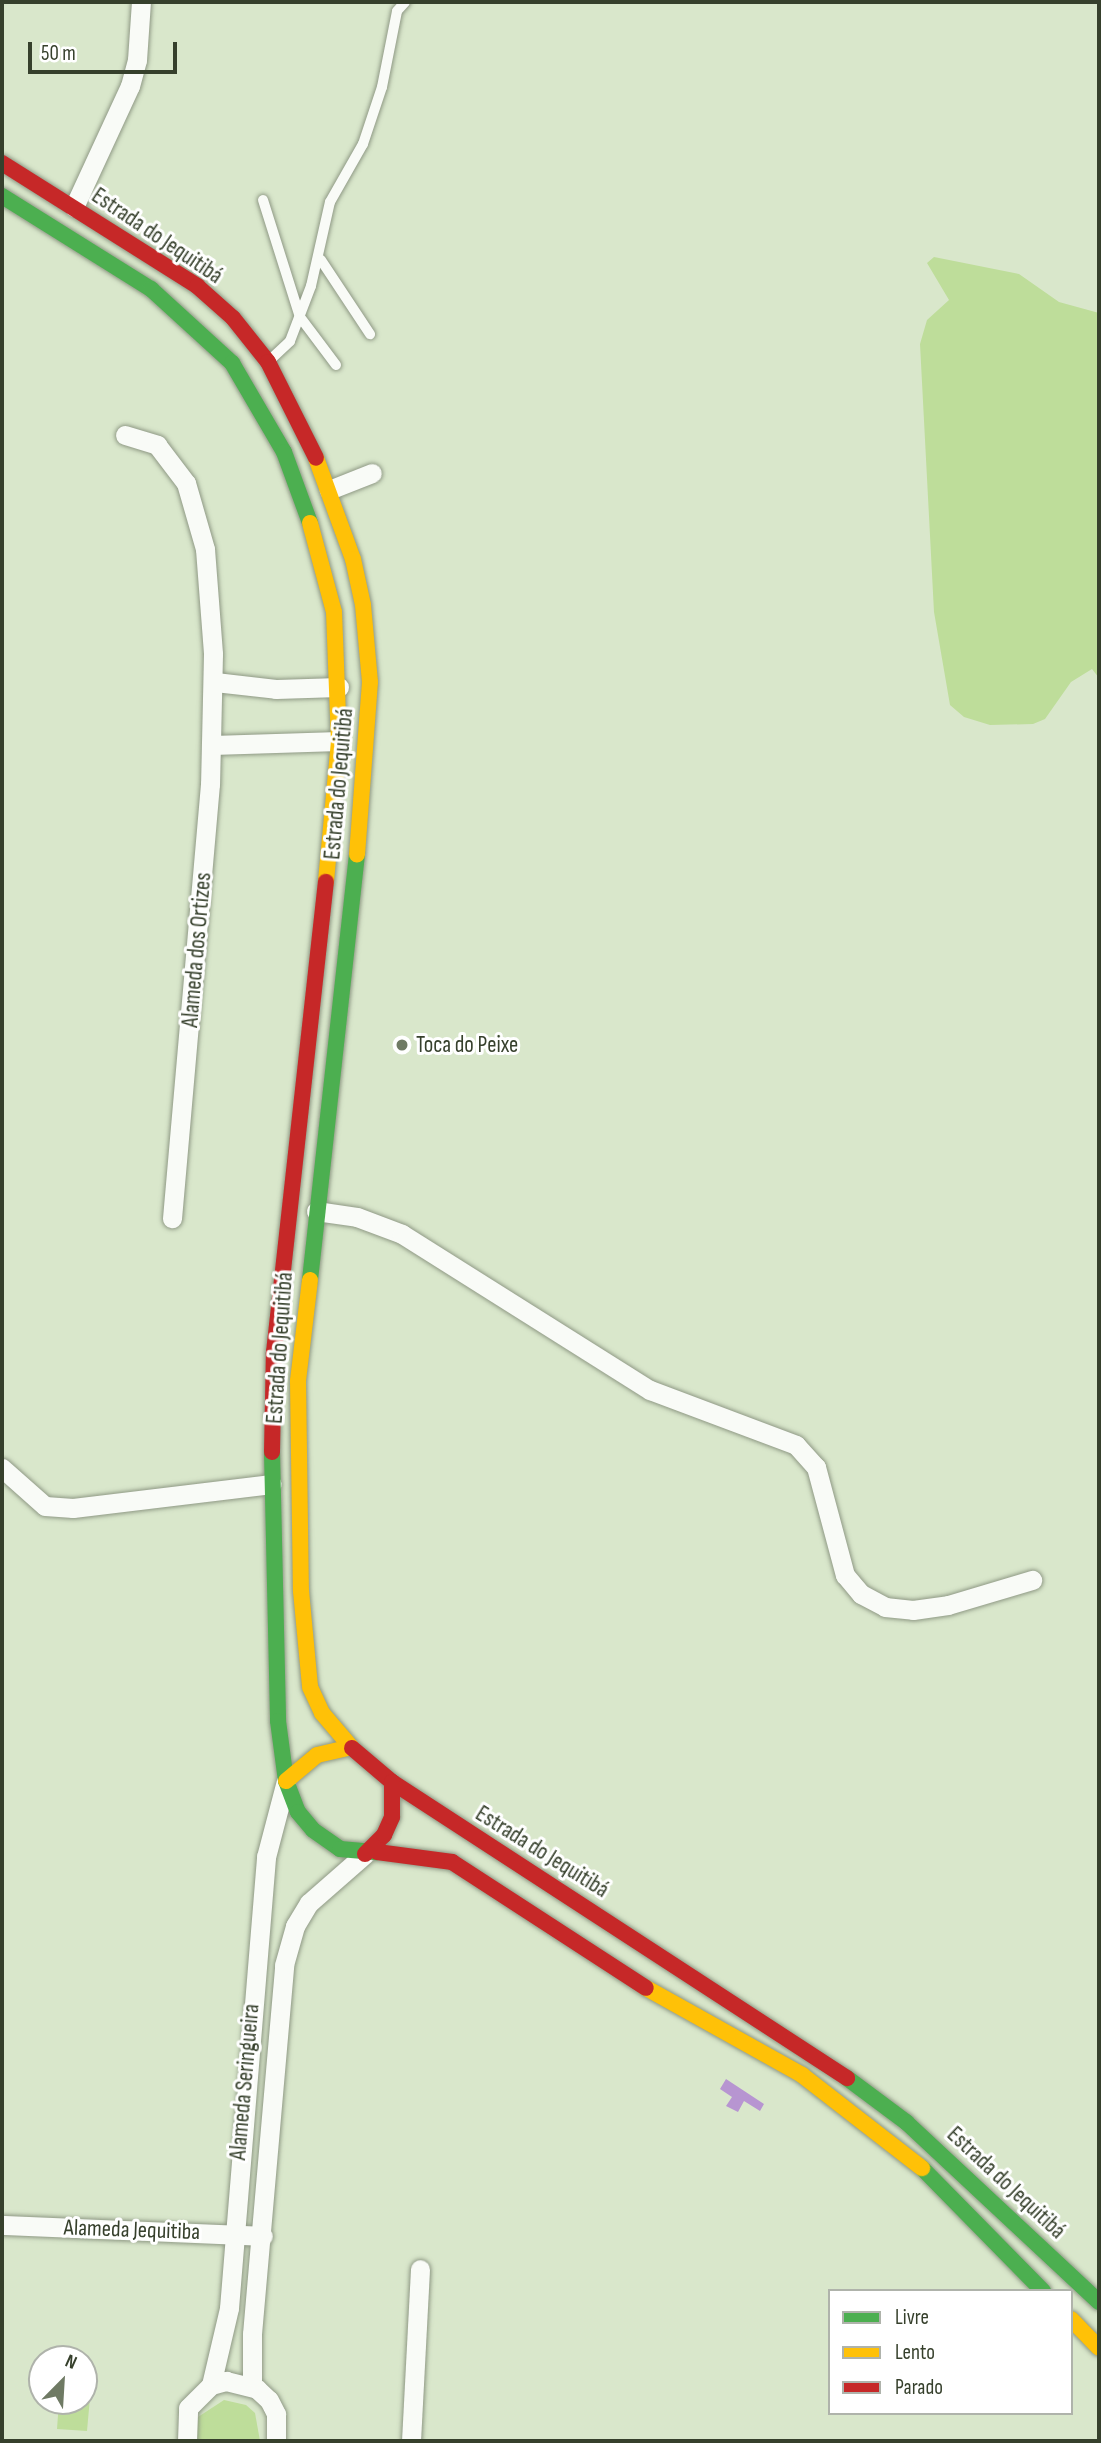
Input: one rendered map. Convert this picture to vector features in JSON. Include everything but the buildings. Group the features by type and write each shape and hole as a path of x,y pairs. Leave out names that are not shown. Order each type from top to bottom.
{"main road":[{"name":"Estrada do Jequitibá","path":"2,163 197,286 233,318 285,387 329,490 360,593 370,682 352,916 298,1381 301,1591 310,1687 323,1713 351,1747 393,1782 822,2059 906,2122 1099,2302"},
{"name":"Estrada do Jequitibá","path":"2,196 151,289 232,363 284,452 314,534 334,612 340,687 339,741 311,1047 274,1352 272,1484 278,1721 286,1781 298,1812 313,1830 340,1849 365,1854 419,1855 452,1862 606,1966 802,2075 921,2167 1041,2289"},
{"path":"286,1781 317,1755 351,1747"},
{"path":"365,1854 384,1835 392,1817 393,1782"},
{"path":"1073,2321 1099,2347"}],"street":[{"path":"74,207 130,86 141,2"},
{"name":"Alameda dos Ortizes","path":"125,435 157,445 186,483 205,549 215,682 172,1218"},
{"path":"329,490 372,473"},
{"path":"215,682 276,689 340,687"},
{"path":"212,745 339,741"},
{"path":"316,1211 358,1217 402,1234 650,1390 796,1445 816,1468 845,1575 860,1594 885,1607 913,1610 948,1605 1032,1580"},
{"path":"2,1468 44,1506 74,1508 272,1484"},
{"name":"Alameda Seringueira","path":"187,2441 188,2408 211,2385 229,2308 265,1857 286,1781"},
{"name":"Alameda Seringueira","path":"252,2386 252,2334 263,2236 283,1985 295,1926 309,1903 365,1854"},
{"path":"253,1984 283,1985"},
{"name":"Alameda Jequitiba","path":"2,2225 263,2236"},
{"path":"411,2441 420,2269"},
{"path":"211,2385 226,2381 252,2386 269,2400 276,2414 276,2441"}],"lane":[{"path":"268,362 290,341 300,317 321,260 330,202 363,145 382,87 397,11 405,2"},
{"path":"263,200 300,317 336,365"},
{"path":"321,260 370,334"}],"green space":[{"path":"934,257 1019,274 1059,302 1099,313 1099,678 1092,669 1071,682 1045,719 1033,724 990,725 964,717 950,705 934,612 920,344 927,320 949,300 927,263"},
{"path":"224,2400 246,2405 255,2413 260,2441 195,2441 198,2417"},
{"path":"58,2415 88,2415 87,2431 57,2429"}],"shaded area":[{"path":"726,2079 764,2104 760,2111 744,2101 738,2112 726,2106 732,2097 720,2089"}],"traffic: fast":[{"path":"2,196 151,289 232,363 284,452 310,523"},
{"path":"310,1280 357,855"},
{"path":"272,1452 278,1721 286,1781 298,1812 313,1830 340,1849 377,1852"},
{"path":"847,2078 906,2122 1099,2302"},
{"path":"922,2168 1041,2289"}],"traffic: slow":[{"path":"316,458 353,559 363,605 370,682 357,855"},
{"path":"310,523 334,612 339,741 326,882"},
{"path":"310,1280 298,1381 301,1591 310,1687 322,1713 352,1748"},
{"path":"286,1781 317,1755 351,1747"},
{"path":"646,1988 802,2075 922,2168"},
{"path":"1073,2321 1099,2348"}],"traffic: jam":[{"path":"2,163 197,286 233,318 268,362 316,458"},
{"path":"272,1452 274,1352 326,882"},
{"path":"352,1748 392,1782 847,2078"},
{"path":"365,1854 384,1835 392,1817 392,1782"},
{"path":"377,1852 452,1862 646,1988"}],"place":[{"name":"Toca do Peixe","path":"402,1045"}]}
